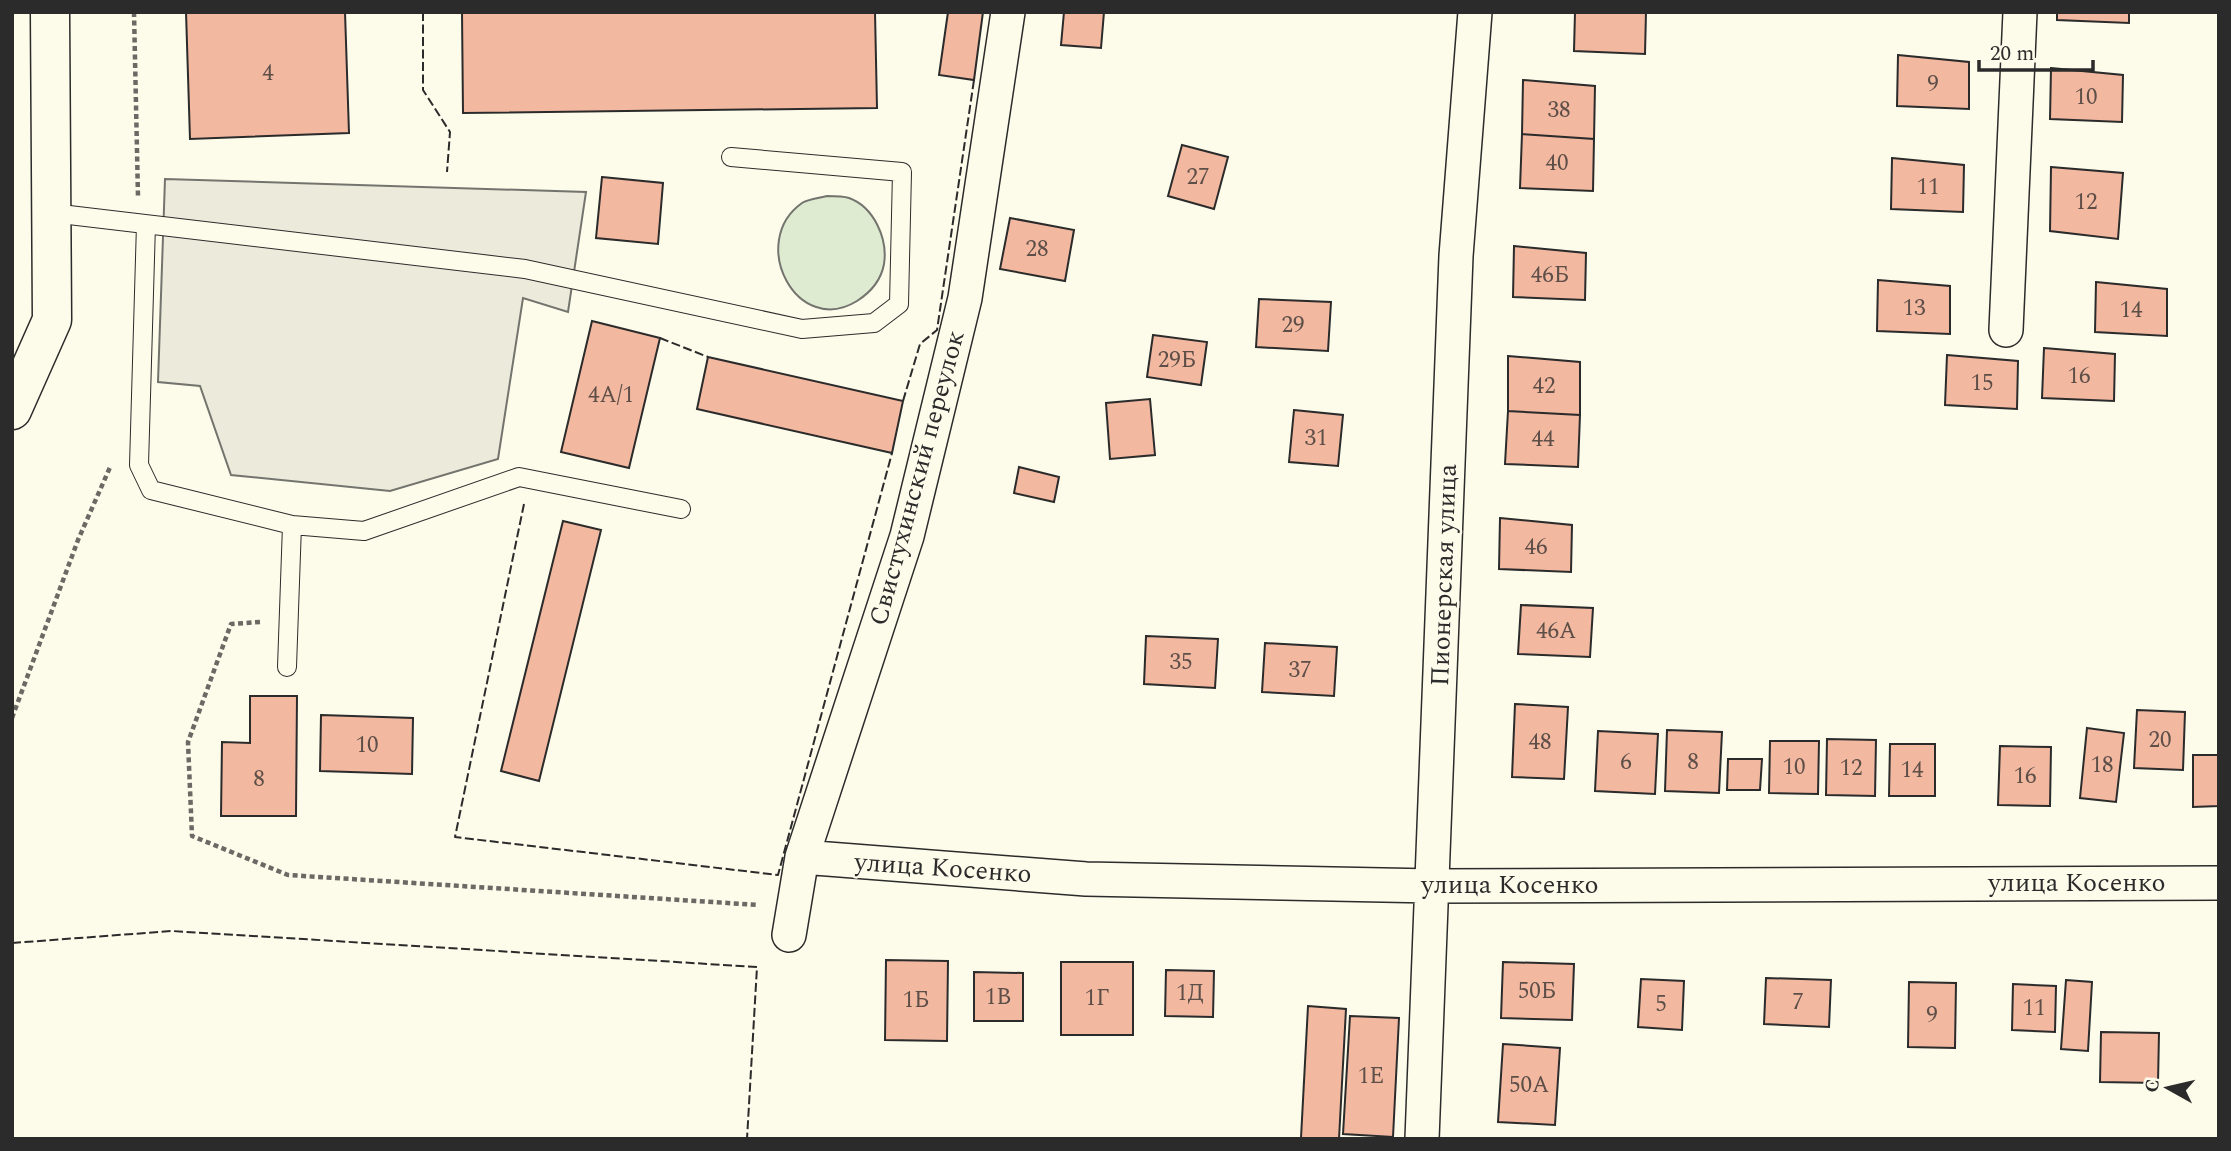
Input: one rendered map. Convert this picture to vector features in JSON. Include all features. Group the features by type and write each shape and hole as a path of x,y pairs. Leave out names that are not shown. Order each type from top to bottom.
{"main road":[{"path":"12,410 52,320 50,12"}],"street":[{"name":"Свистухинский переулок","path":"789,935 802,857 907,536 965,298 1008,12"},
{"name":"Пионерская улица","path":"1422,1139 1456,256 1475,12"},
{"path":"2006,330 2020,12"},
{"name":"улица Косенко","path":"802,857 1086,879 1433,886 2219,883"}],"lane":[{"path":"52,213 524,269 802,329 874,323 899,304 902,172 731,156"},
{"path":"141,224 139,465 151,490 292,525 364,531 519,477 681,509"},
{"path":"287,667 292,525"}],"path":[{"path":"134,12 141,224"},
{"path":"12,718 78,540 116,454"},
{"path":"289,619 231,624 188,742 192,835 288,875 759,905 802,857"}],"green space":[{"path":"827,196 849,198 866,209 877,225 885,254 880,276 871,290 857,301 835,309 815,307 799,297 786,280 779,261 779,240 786,220 802,203"}],"shaded area":[{"path":"165,179 586,192 568,312 523,298 498,459 390,491 231,475 200,386 158,382"}],"building":[{"path":"186,12 345,12 349,133 190,139"},
{"path":"462,12 875,12 877,108 463,113"},
{"path":"948,12 983,12 974,80 939,75"},
{"path":"1064,12 1104,12 1101,48 1061,45"},
{"path":"1575,12 1646,12 1645,54 1574,51"},
{"path":"2057,12 2129,12 2129,23 2057,20"},
{"path":"1898,55 1969,62 1969,109 1897,106"},
{"path":"2051,68 2123,75 2122,122 2050,119"},
{"path":"1523,80 1595,86 1594,139 1522,134"},
{"path":"1522,134 1594,139 1593,191 1520,188"},
{"path":"1182,145 1228,157 1214,209 1168,196"},
{"path":"1892,158 1964,165 1963,212 1891,209"},
{"path":"2051,167 2123,173 2118,239 2050,231"},
{"path":"602,177 663,183 658,244 596,238"},
{"path":"1010,218 1074,230 1065,281 1000,269"},
{"path":"1514,246 1586,253 1585,300 1513,297"},
{"path":"1878,280 1950,286 1950,334 1877,331"},
{"path":"2096,282 2167,289 2167,336 2095,332"},
{"path":"1259,299 1331,302 1328,351 1256,347"},
{"path":"592,321 660,338 629,468 561,452"},
{"path":"1153,335 1207,342 1201,385 1147,377"},
{"path":"2044,348 2115,354 2114,401 2042,398"},
{"path":"1947,355 2018,361 2017,409 1945,405"},
{"path":"1508,356 1580,362 1580,415 1508,411"},
{"path":"708,357 903,401 892,453 697,409"},
{"path":"1150,399 1155,455 1110,459 1106,403"},
{"path":"1294,410 1343,415 1338,466 1289,462"},
{"path":"1508,411 1580,415 1578,467 1505,464"},
{"path":"1019,467 1059,477 1054,502 1014,493"},
{"path":"1500,518 1572,525 1571,572 1499,569"},
{"path":"563,521 601,530 539,781 501,771"},
{"path":"1521,605 1593,608 1590,657 1518,654"},
{"path":"1146,636 1218,639 1215,688 1144,684"},
{"path":"1265,643 1337,647 1334,696 1262,692"},
{"path":"250,696 297,696 296,816 221,816 222,742 250,743"},
{"path":"1515,704 1568,707 1564,779 1512,777"},
{"path":"2137,710 2185,712 2183,770 2134,768"},
{"path":"321,715 413,718 412,774 320,771"},
{"path":"2087,728 2124,733 2116,802 2080,798"},
{"path":"1667,730 1722,732 1719,793 1665,791"},
{"path":"1598,731 1658,734 1655,794 1595,791"},
{"path":"1827,739 1876,740 1875,796 1826,795"},
{"path":"1770,741 1819,741 1818,794 1769,793"},
{"path":"1890,744 1935,744 1935,796 1889,796"},
{"path":"2000,746 2051,747 2050,806 1998,805"},
{"path":"2193,755 2219,755 2219,806 2193,807"},
{"path":"1728,759 1762,759 1760,790 1727,790"},
{"path":"886,960 948,961 947,1041 885,1040"},
{"path":"1061,962 1133,962 1133,1035 1061,1035"},
{"path":"1503,962 1574,964 1572,1020 1501,1018"},
{"path":"1166,970 1214,971 1213,1017 1165,1016"},
{"path":"974,972 1023,973 1023,1021 974,1021"},
{"path":"1766,978 1831,980 1829,1027 1764,1024"},
{"path":"1641,979 1684,981 1682,1030 1638,1027"},
{"path":"2066,980 2092,982 2088,1051 2061,1049"},
{"path":"1909,982 1956,983 1955,1048 1908,1047"},
{"path":"2013,984 2056,986 2055,1032 2012,1030"},
{"path":"1308,1006 1346,1009 1339,1139 1301,1138"},
{"path":"1350,1016 1399,1018 1393,1137 1343,1134"},
{"path":"2101,1032 2159,1033 2158,1083 2100,1082"},
{"path":"1503,1044 1560,1048 1555,1125 1498,1122"}],"fence":[{"path":"423,12 423,90 450,132 447,172"},
{"path":"903,401 920,344 937,330 974,80"},
{"path":"660,338 708,357"},
{"path":"524,504 455,837 778,875 892,453"},
{"path":"12,943 172,931 757,967 747,1139"}]}
